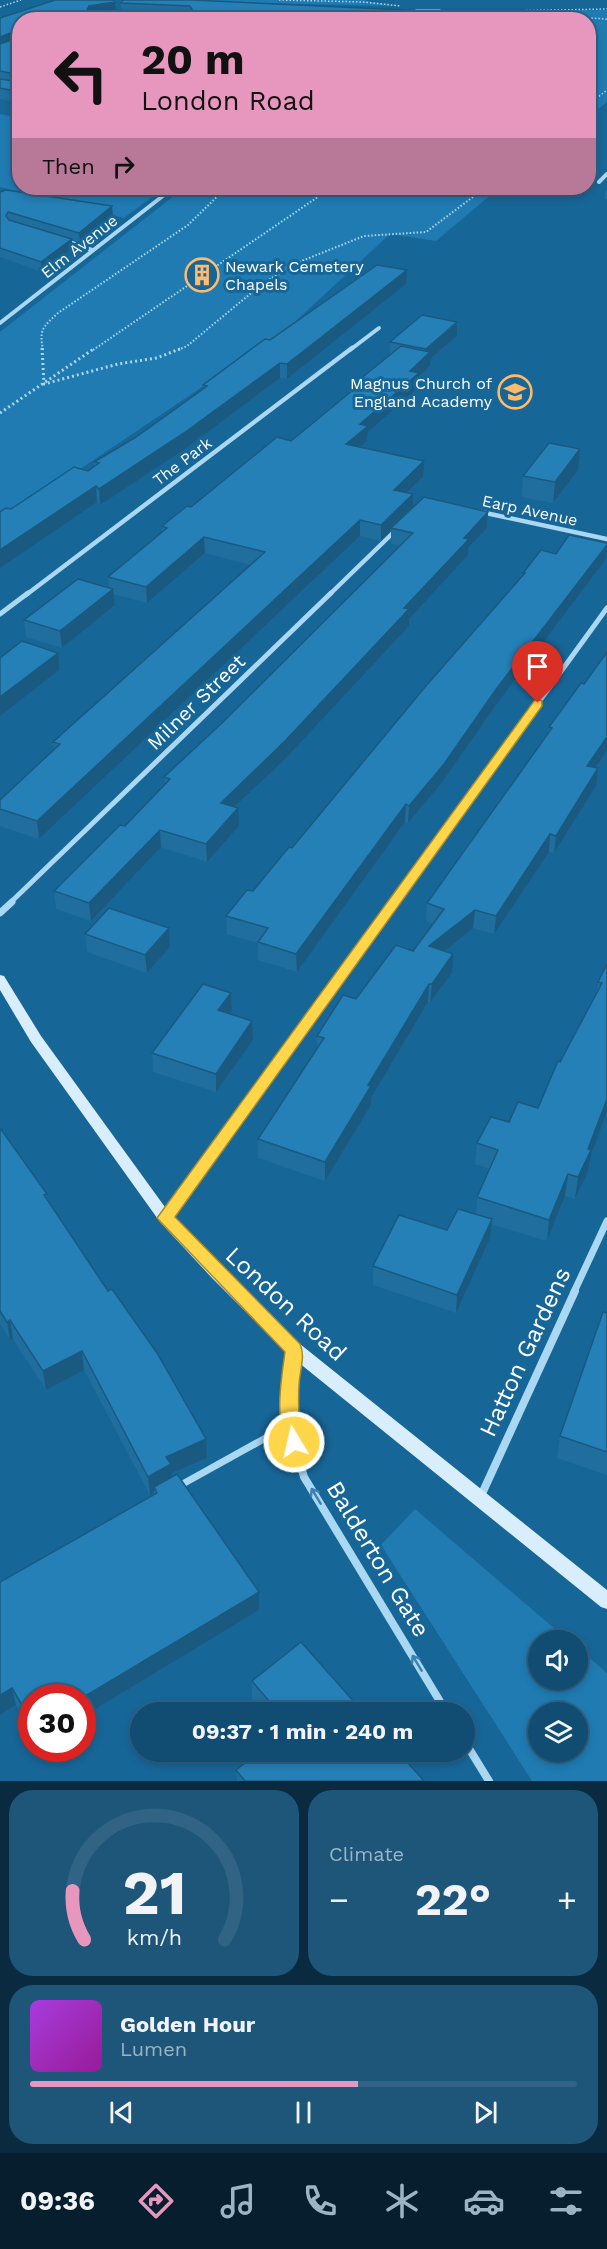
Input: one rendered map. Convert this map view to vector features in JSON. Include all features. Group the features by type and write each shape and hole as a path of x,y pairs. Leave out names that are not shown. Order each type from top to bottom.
{"main road":[{"name":"London Road","path":"0,979 36,1039 165,1218 294,1349 607,1601"}],"street":[{"path":"416,9 440,11"},
{"path":"607,174 599,182 607,183"},
{"name":"Elm Avenue","path":"0,323 164,195"},
{"path":"62,240 93,249"},
{"name":"The Park","path":"0,614 379,328"},
{"name":"Earp Avenue","path":"480,512 607,539"},
{"name":"Milner Street","path":"0,913 405,521"},
{"path":"165,1218 607,608"},
{"name":"Hatton Gardens","path":"479,1499 607,1221"},
{"name":"Balderton Gate","path":"294,1349 289,1425 304,1477 440,1702"},
{"path":"475,1761 484,1779"}],"lane":[{"path":"167,1492 289,1425"}],"path":[{"path":"0,6 21,0"},
{"path":"279,0 385,3 416,9"},
{"path":"440,11 607,9"},
{"path":"44,384 40,335 43,327 58,313 188,225 219,195"},
{"path":"0,413 321,195"},
{"path":"44,384 118,364 157,358 187,346 261,285 294,264 364,236 426,232 476,195"}],"shaded area":[{"path":"118,0 362,0 399,6"},
{"path":"607,10 607,102 596,111 596,12 485,12"},
{"path":"0,114 12,117 12,190 0,187"},
{"path":"32,195 155,195 124,218"},
{"path":"175,195 491,195 436,241 390,234 284,332 0,523 0,332"},
{"path":"415,1509 556,1630 528,1630 528,1690 588,1690 588,1657 607,1673 607,1781 532,1781 381,1545"}],"building":[{"path":"55,0 112,0 115,2 89,6 87,10 89,12 18,12"},
{"path":"123,0 192,0 405,10 402,12 192,12 190,6 121,3"},
{"path":"111,10 150,12 97,12"},
{"path":"12,14 12,32 0,37 0,18"},
{"path":"12,40 12,73 0,71 0,44"},
{"path":"0,79 12,81 12,90 0,88"},
{"path":"6,190 12,191 12,195 39,195 112,206 79,233 8,212 6,216 9,220 72,239 41,262 0,248 0,192"},
{"path":"377,265 407,270 287,364 280,363 184,433 99,489 96,486 0,550 0,512 6,508 11,509 74,467 88,471 99,463 94,462 136,437 207,386 203,385 265,339 270,340"},
{"path":"422,315 457,322 426,349 390,342"},
{"path":"401,346 430,352 410,371 419,373 360,424 368,426 346,444 424,461 394,490 413,494 381,525 360,520 37,821 0,809 0,800 60,744 53,742 265,552 204,537 146,587 108,577 167,528 162,526 187,506 191,507 277,437 291,441 364,381 359,380"},
{"path":"549,443 580,449 555,482 523,476"},
{"path":"424,497 488,512 464,538 469,539 404,608 409,609 285,741 221,803 238,808 206,844 160,830 89,903 54,891 120,825 125,826 170,779 164,777 223,722 413,533 391,528"},
{"path":"569,535 607,543 607,545 497,688 444,764 409,806 406,804 296,954 258,942 268,928 226,916 247,890 253,891 289,847 292,848 425,687 525,573 523,573 541,550 556,554"},
{"path":"78,579 113,589 60,631 24,620"},
{"path":"22,641 58,653 0,697 0,658"},
{"path":"607,652 607,737 587,766 598,768 556,836 550,834 496,916 475,910 429,946 453,954 432,984 429,984 325,1162 258,1139 324,1038 317,1036 343,995 356,999 396,945 413,951 444,909 427,903 552,728 549,727"},
{"path":"109,908 169,928 145,955 85,934"},
{"path":"607,964 607,1099 588,1149 591,1150 578,1177 568,1174 549,1220 477,1197 498,1150 477,1143 491,1117 509,1122 518,1102 538,1108 558,1061 560,1062 602,983 598,982"},
{"path":"203,984 231,993 218,1010 252,1021 216,1074 152,1053"},
{"path":"0,1128 47,1194 44,1195 108,1291 112,1289 157,1353 206,1439 166,1457 171,1464 148,1477 82,1351 43,1371 10,1320 7,1322 0,1311"},
{"path":"458,1209 492,1219 457,1295 373,1266 399,1215 447,1230"},
{"path":"603,1312 607,1313 607,1452 560,1436"},
{"path":"177,1474 259,1592 96,1690 96,1684 18,1684 18,1698 12,1688 0,1695 0,1582 157,1493 154,1487"},
{"path":"301,1642 354,1702 270,1702 252,1681"},
{"path":"246,1762 407,1762 424,1781 245,1781 236,1770"}],"place":[{"name":"Newark Cemetery Chapels","path":"202,275"},
{"name":"Magnus Church of England Academy","path":"515,392"}],"route":[{"path":"294,1442 289,1425 294,1349 217,1274 165,1218 538,703"}]}
